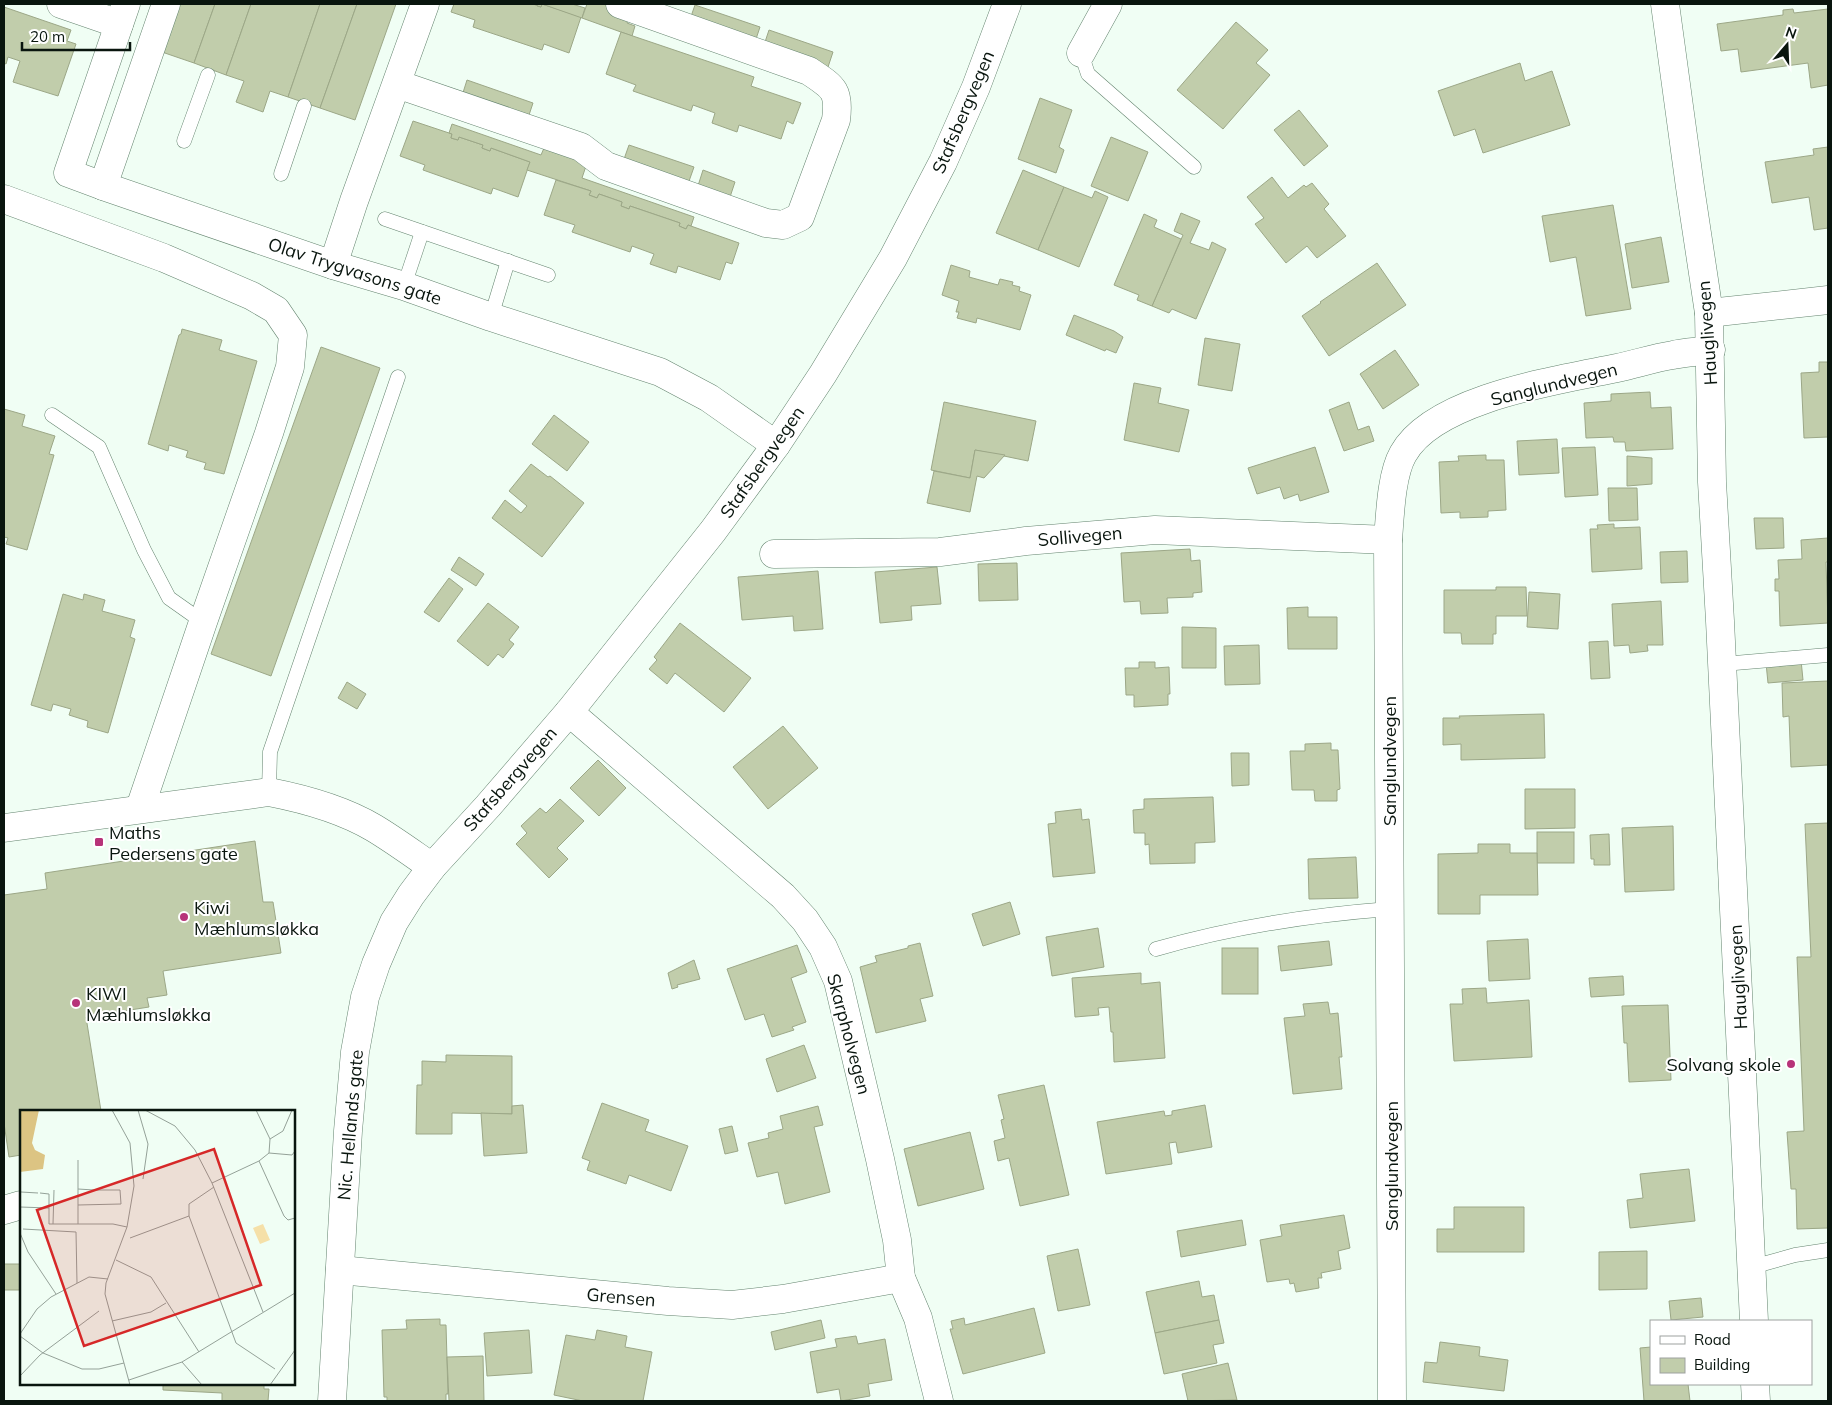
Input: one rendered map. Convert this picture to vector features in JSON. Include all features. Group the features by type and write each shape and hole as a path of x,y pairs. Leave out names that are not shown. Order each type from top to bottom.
{"street":[{"path":"61,4 123,14"},
{"path":"103,186 166,4"},
{"path":"333,265 425,4"},
{"path":"397,84 581,147 606,166 766,222 783,225 800,217 836,120 838,104 836,93 831,85 809,71 620,4"},
{"name":"Stafsbergvegen","path":"432,867 488,806 569,712 712,531 776,445 823,374 893,258 943,162 976,87 1007,4"},
{"path":"1082,53 1108,4"},
{"name":"Hauglivegen","path":"1665,4 1709,313 1712,482 1754,1320"},
{"name":"Olav Trygvasons gate","path":"123,14 68,173 333,265 404,286 491,317 660,372 709,398 776,445"},
{"path":"4,199 164,258 252,296 276,310 293,335 290,367 140,808"},
{"path":"1709,313 1828,300"},
{"name":"Sanglundvegen","path":"1392,1401 1388,540 1394,484 1402,455 1425,429 1455,412 1514,390 1673,355 1711,350"},
{"name":"Sollivegen","path":"774,554 940,552 1026,541 1155,530 1388,540"},
{"name":"Skarpholvegen","path":"569,712 777,891 805,920 823,947 838,981 880,1159 897,1240 901,1278 918,1318 939,1401"},
{"path":"4,828 140,808 269,792 303,798 336,810 373,827 432,867"},
{"name":"Nic. Hellands gate","path":"332,1401 355,1052 365,997 376,964 394,922 432,867"},
{"path":"4,1210 20,1204"},
{"name":"Grensen","path":"340,1270 668,1301 732,1304 783,1299 901,1278"},
{"path":"1755,1385 1756,1401"}],"lane":[{"path":"1082,53 1088,74 1194,167"},
{"path":"184,141 208,75"},
{"path":"282,174 304,106"},
{"path":"385,220 548,275"},
{"path":"404,286 422,232"},
{"path":"491,317 508,261"},
{"path":"269,792 270,752 398,377"},
{"path":"52,415 99,447 144,550 169,598 202,622"},
{"path":"1722,664 1828,655"},
{"path":"1156,949 1237,929 1316,916 1389,908"},
{"path":"1752,1267 1795,1255 1828,1250"}],"building":[{"path":"175,4 215,4 194,63 159,51"},
{"path":"215,4 251,4 226,75 194,63"},
{"path":"251,4 320,4 288,97 270,91 263,112 236,102 244,81 226,75"},
{"path":"320,4 357,4 320,108 288,97"},
{"path":"357,4 396,4 355,120 320,108"},
{"path":"454,4 533,4 541,7 542,4 581,17 569,53 544,44 542,50 473,27 475,20 451,12"},
{"path":"542,4 572,4 585,8 582,18"},
{"path":"587,4 610,4 631,12 627,23 635,26 632,36 582,18"},
{"path":"695,5 760,27 754,45 689,22"},
{"path":"4,7 71,30 67,41 76,44 58,96 13,82 20,61 8,57 6,64 4,63"},
{"path":"1793,9 1794,13 1828,9 1828,85 1811,88 1808,63 1741,72 1738,49 1721,51 1717,24 1783,15 1783,10"},
{"path":"1236,22 1268,50 1256,63 1270,75 1223,129 1177,90"},
{"path":"769,30 833,52 827,70 763,48"},
{"path":"621,32 754,77 751,86 801,103 793,124 787,121 781,139 739,125 737,132 712,123 715,113 693,105 691,111 633,91 636,85 606,74"},
{"path":"1520,63 1525,81 1552,71 1570,125 1483,153 1475,129 1454,136 1438,91"},
{"path":"467,80 533,103 527,121 461,99"},
{"path":"1040,98 1072,110 1059,147 1064,150 1056,173 1018,159"},
{"path":"1299,110 1328,146 1304,166 1274,130"},
{"path":"413,121 452,134 451,138 458,140 459,137 483,145 482,148 490,151 491,148 530,162 518,197 493,188 491,194 423,170 425,165 400,156"},
{"path":"452,124 541,155 544,148 587,163 582,178 694,217 691,226 688,225 686,229 679,226 680,223 630,206 629,209 621,206 622,202 599,194 597,198 589,195 591,191 527,170 530,162 491,148 490,151 482,148 483,145 459,137 458,140 451,138 452,134 449,133"},
{"path":"1111,137 1148,152 1128,201 1091,186"},
{"path":"629,145 694,167 688,184 623,162"},
{"path":"1828,147 1828,228 1814,230 1809,197 1772,203 1765,162 1814,155 1813,149"},
{"path":"703,170 735,182 729,200 697,189"},
{"path":"1023,170 1064,187 1038,250 996,233"},
{"path":"1272,177 1288,198 1304,185 1306,187 1312,183 1329,204 1324,209 1346,236 1317,258 1307,246 1286,263 1255,224 1264,218 1247,197"},
{"path":"556,180 591,191 589,195 597,198 599,194 622,202 621,206 629,209 630,206 680,223 679,226 686,229 688,225 739,243 732,264 726,262 720,280 678,266 676,273 650,264 654,254 632,246 630,252 572,232 575,225 544,215"},
{"path":"1064,187 1092,198 1095,191 1108,197 1079,267 1038,250"},
{"path":"1613,205 1631,309 1586,316 1576,257 1550,262 1542,216"},
{"path":"1181,213 1200,221 1190,243 1209,250 1212,242 1226,249 1196,319 1172,309 1169,313 1152,306 1183,235 1174,231"},
{"path":"1144,214 1157,220 1154,227 1181,239 1152,306 1137,300 1139,295 1114,285"},
{"path":"1661,237 1669,282 1632,288 1625,244"},
{"path":"1377,263 1406,305 1329,356 1302,316"},
{"path":"951,265 970,271 969,277 998,285 1000,279 1013,282 1012,285 1020,287 1019,291 1031,295 1020,330 977,318 976,323 957,318 959,312 956,312 959,301 942,295"},
{"path":"1074,315 1114,331 1123,337 1116,353 1106,349 1105,351 1066,335"},
{"path":"182,329 222,340 219,350 257,361 224,474 204,469 206,463 186,457 188,451 169,445 168,451 148,444"},
{"path":"1205,338 1240,344 1232,391 1198,385"},
{"path":"321,347 380,368 271,676 211,654"},
{"path":"1395,350 1419,385 1383,409 1360,374"},
{"path":"1819,362 1828,362 1828,437 1804,438 1801,373 1819,372"},
{"path":"1134,383 1161,388 1158,403 1189,410 1179,452 1124,440"},
{"path":"1650,392 1651,408 1671,407 1673,449 1626,451 1625,442 1614,442 1613,437 1586,438 1584,403 1611,401 1611,394"},
{"path":"944,402 1036,421 1028,461 975,450 970,478 931,470"},
{"path":"1349,402 1358,430 1369,426 1374,441 1344,451 1329,410"},
{"path":"4,409 25,415 22,426 55,436 49,454 54,455 27,550 6,544 8,538 4,537"},
{"path":"554,415 589,442 567,471 532,444"},
{"path":"1557,439 1559,473 1519,475 1517,441"},
{"path":"1315,447 1329,492 1300,501 1298,494 1284,499 1280,487 1257,494 1248,468"},
{"path":"1595,447 1598,495 1565,497 1562,448"},
{"path":"975,450 1005,455 984,478 977,476 970,512 927,503 934,471 970,478"},
{"path":"1486,455 1486,460 1504,460 1506,510 1488,511 1488,517 1460,518 1460,512 1441,513 1439,462 1459,461 1458,456"},
{"path":"1627,456 1652,458 1652,484 1627,486"},
{"path":"531,464 548,477 550,476 584,503 542,557 492,518 505,500 521,513 527,506 509,491"},
{"path":"1608,488 1637,488 1638,520 1609,521"},
{"path":"1754,518 1783,518 1784,548 1756,549"},
{"path":"1614,524 1614,528 1640,527 1642,569 1592,572 1590,529 1598,529 1597,525"},
{"path":"1828,538 1828,562 1826,562 1828,623 1780,626 1779,591 1775,591 1775,579 1779,579 1778,560 1802,559 1801,540"},
{"path":"1190,549 1191,561 1200,560 1202,592 1193,593 1193,597 1167,598 1168,613 1141,614 1140,601 1124,602 1121,553"},
{"path":"1687,551 1688,582 1661,583 1660,552"},
{"path":"459,557 484,574 476,586 451,570"},
{"path":"1017,563 1018,600 979,601 978,564"},
{"path":"937,567 941,604 911,606 912,620 880,623 875,572"},
{"path":"818,571 823,629 794,631 793,616 742,620 738,577"},
{"path":"449,578 463,589 439,622 424,612"},
{"path":"1496,587 1526,587 1527,616 1496,616 1496,634 1493,634 1493,644 1462,644 1461,633 1444,633 1444,590 1496,590"},
{"path":"1529,592 1560,594 1558,629 1527,627"},
{"path":"63,594 83,600 84,594 105,600 102,611 135,620 130,637 135,639 108,733 87,727 88,721 69,715 71,709 53,704 51,711 31,705"},
{"path":"1661,601 1663,645 1647,645 1648,651 1630,653 1629,645 1614,646 1612,604"},
{"path":"488,603 519,627 509,640 514,644 503,658 498,654 488,666 457,641"},
{"path":"1308,607 1308,617 1337,617 1337,649 1288,649 1287,608"},
{"path":"680,623 751,678 724,712 675,673 667,684 649,669 657,660 654,657"},
{"path":"1182,627 1216,628 1216,668 1182,668"},
{"path":"1608,641 1610,678 1591,679 1589,642"},
{"path":"1259,645 1260,684 1225,685 1224,646"},
{"path":"1801,660 1803,680 1768,683 1766,663"},
{"path":"1139,662 1155,662 1155,668 1169,667 1170,694 1168,694 1168,705 1134,707 1134,695 1126,695 1125,668 1139,668"},
{"path":"1828,681 1828,765 1791,767 1789,716 1783,717 1782,683"},
{"path":"347,682 366,694 357,709 338,698"},
{"path":"1544,714 1545,758 1461,760 1461,744 1443,745 1443,718"},
{"path":"783,726 818,768 768,809 733,767"},
{"path":"1331,743 1331,750 1338,750 1340,789 1337,790 1337,801 1315,801 1314,790 1292,790 1290,751 1305,751 1305,744"},
{"path":"1231,753 1249,753 1249,785 1232,786"},
{"path":"598,760 626,788 599,816 570,788"},
{"path":"1525,789 1575,789 1575,828 1525,829"},
{"path":"1213,797 1215,842 1195,843 1195,863 1150,864 1149,844 1145,845 1145,833 1134,833 1133,810 1144,809 1144,799"},
{"path":"560,799 584,821 557,848 568,859 549,878 516,844 527,833 521,826 540,808 546,813"},
{"path":"1081,809 1082,820 1089,819 1095,873 1053,877 1048,824 1056,823 1055,812"},
{"path":"1828,823 1828,1228 1797,1229 1796,1189 1791,1189 1787,1132 1804,1131 1797,957 1811,957 1805,824"},
{"path":"1673,826 1674,890 1625,892 1622,828"},
{"path":"1537,832 1574,832 1574,863 1537,863"},
{"path":"1609,834 1610,865 1594,865 1594,859 1591,859 1590,835"},
{"name":"KIWI Mæhlumsløkka","path":"255,841 263,902 273,902 281,953 163,971 167,995 147,998 149,1007 86,1017 101,1110 20,1110 20,1155 9,1157 4,1123 4,895 47,889 45,873"},
{"path":"1478,844 1510,844 1510,853 1537,853 1538,895 1480,895 1480,914 1438,914 1438,854 1478,853"},
{"path":"1356,857 1358,898 1309,899 1308,859"},
{"path":"1010,902 1020,934 983,946 972,914"},
{"path":"1098,928 1104,967 1052,976 1046,937"},
{"path":"1528,939 1530,979 1489,981 1487,941"},
{"path":"1329,941 1332,965 1281,971 1278,946"},
{"path":"920,943 933,996 920,999 926,1021 876,1033 860,967 877,962 875,956"},
{"path":"797,945 807,972 791,978 806,1022 792,1027 794,1030 772,1037 764,1014 745,1020 727,969"},
{"path":"1222,948 1258,948 1258,994 1222,994"},
{"path":"694,960 700,979 677,985 678,987 672,989 668,973"},
{"path":"1141,973 1141,984 1160,982 1165,1058 1114,1062 1113,1032 1111,1032 1109,1007 1098,1008 1099,1015 1075,1017 1072,978"},
{"path":"1623,976 1624,995 1591,997 1589,978"},
{"path":"1486,988 1487,1003 1529,1000 1532,1057 1454,1061 1450,1004 1463,1004 1462,989"},
{"path":"1328,1002 1330,1014 1338,1013 1342,1057 1339,1057 1342,1089 1293,1094 1284,1018 1305,1016 1303,1004"},
{"path":"1668,1005 1671,1080 1629,1082 1627,1043 1624,1043 1622,1006"},
{"path":"804,1045 816,1078 777,1092 766,1059"},
{"path":"446,1055 512,1056 512,1114 452,1113 452,1134 416,1134 417,1085 422,1085 422,1061 446,1062"},
{"path":"1044,1085 1069,1195 1020,1206 1009,1158 998,1161 994,1141 1005,1138 1001,1120 1004,1119 998,1095"},
{"path":"602,1103 649,1120 645,1131 688,1146 671,1191 629,1175 626,1184 587,1170 590,1161 582,1158"},
{"path":"523,1105 527,1153 484,1156 481,1113 512,1114 512,1106"},
{"path":"1205,1105 1212,1147 1178,1153 1176,1142 1169,1143 1172,1164 1106,1174 1097,1122 1164,1111 1165,1116 1172,1115 1172,1111"},
{"path":"818,1106 823,1125 814,1127 830,1192 785,1204 778,1172 757,1177 748,1143 769,1138 768,1133 783,1129 780,1116"},
{"path":"732,1126 738,1151 725,1154 719,1129"},
{"path":"970,1132 984,1189 918,1206 904,1149"},
{"path":"1689,1169 1695,1221 1630,1228 1627,1200 1643,1198 1640,1174"},
{"path":"1454,1207 1524,1207 1524,1252 1437,1252 1437,1229 1454,1229"},
{"path":"1344,1215 1350,1248 1338,1251 1341,1269 1321,1273 1322,1278 1318,1278 1319,1288 1296,1292 1294,1283 1290,1284 1289,1279 1267,1282 1260,1240 1282,1236 1280,1225"},
{"path":"1242,1220 1246,1245 1181,1257 1177,1231"},
{"path":"1078,1249 1090,1305 1058,1311 1047,1256"},
{"path":"1647,1251 1647,1289 1599,1290 1599,1252"},
{"path":"4,1264 20,1264 20,1290 4,1290"},
{"path":"1199,1281 1202,1297 1214,1295 1219,1320 1155,1333 1146,1292"},
{"path":"1701,1298 1703,1317 1671,1320 1669,1301"},
{"path":"1034,1308 1045,1353 963,1374 950,1329 953,1329 951,1321 964,1318 965,1325"},
{"path":"440,1319 440,1325 446,1325 448,1394 446,1394 446,1401 387,1401 387,1397 384,1397 382,1330 407,1329 406,1320"},
{"path":"821,1320 825,1338 775,1350 771,1332"},
{"path":"1219,1320 1224,1343 1213,1345 1217,1363 1164,1374 1155,1333"},
{"path":"529,1330 532,1373 487,1376 484,1333"},
{"path":"597,1330 627,1336 625,1347 652,1352 643,1401 583,1401 554,1395 566,1335 595,1340"},
{"path":"856,1336 858,1344 885,1339 892,1380 868,1384 870,1396 841,1401 839,1389 817,1393 810,1352 837,1347 835,1339"},
{"path":"1440,1342 1480,1347 1479,1356 1508,1360 1504,1391 1423,1382 1425,1362 1437,1363"},
{"path":"1650,1347 1650,1385 1688,1385 1690,1401 1644,1401 1640,1348"},
{"path":"483,1356 484,1401 449,1401 447,1357"},
{"path":"1228,1363 1237,1400 1188,1401 1182,1374"},
{"path":"163,1385 264,1385 264,1389 269,1389 268,1401 222,1401 222,1393 163,1390"}],"place":[{"name":"Maths Pedersens gate","path":"99,842"},
{"name":"Kiwi Mæhlumsløkka","path":"184,917"},
{"name":"KIWI Mæhlumsløkka","path":"76,1003"},
{"name":"Solvang skole","path":"1791,1064"}]}
